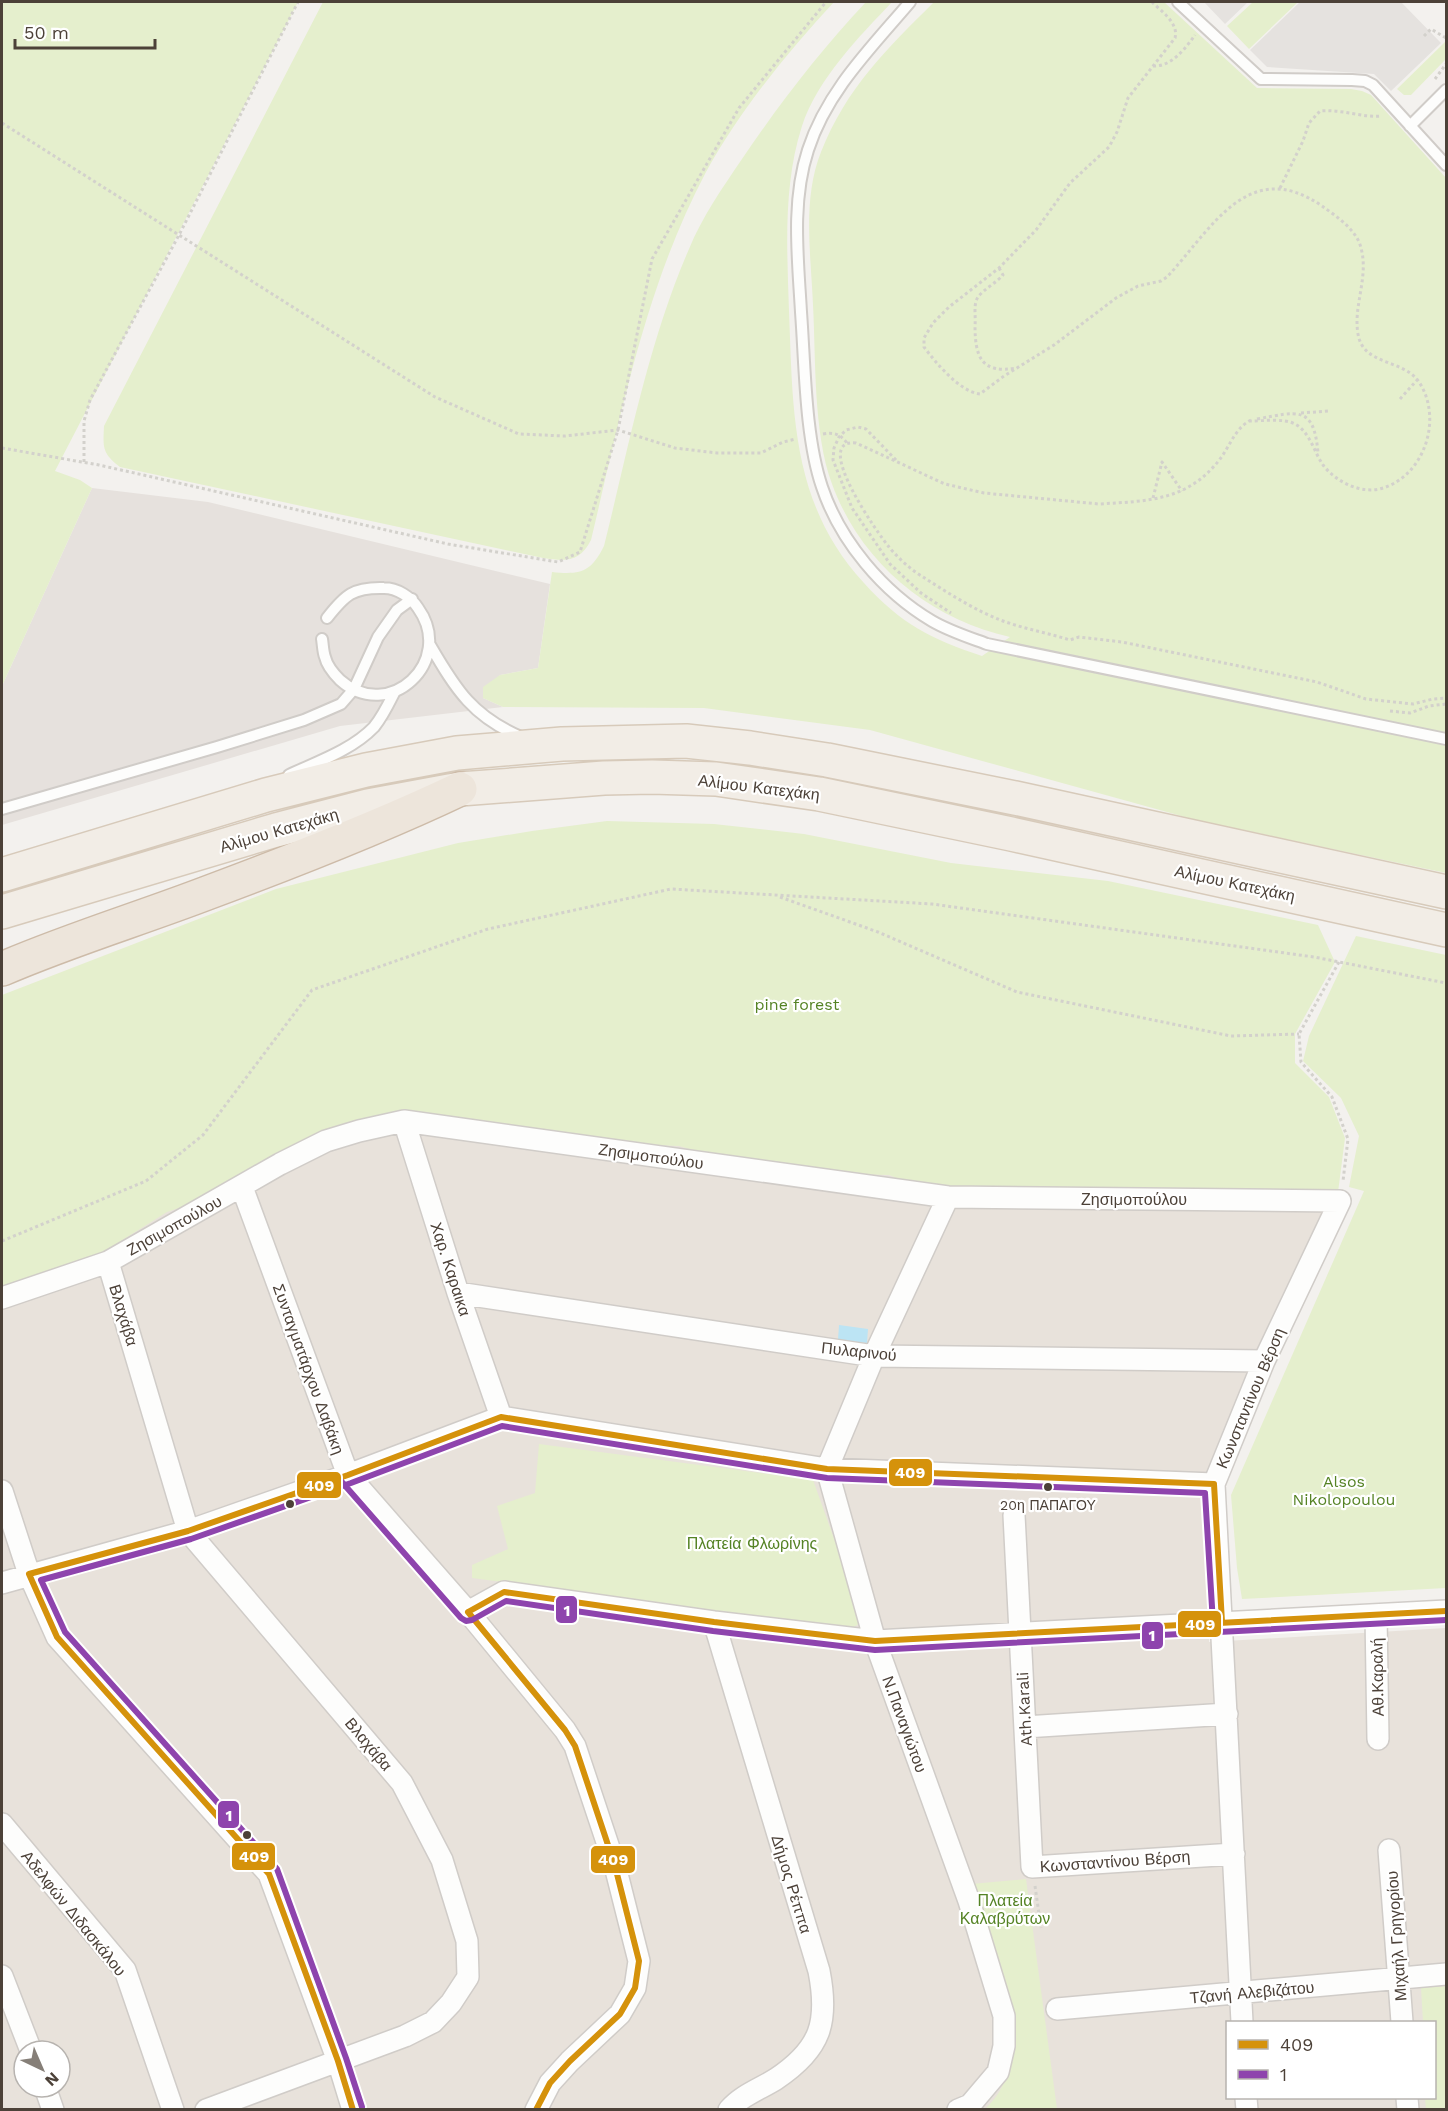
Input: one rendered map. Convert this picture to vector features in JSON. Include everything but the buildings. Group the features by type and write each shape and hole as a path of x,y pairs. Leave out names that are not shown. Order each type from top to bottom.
{"highway":[{"path":"2,969 56,946 207,893 400,818 460,789"}],"main road":[{"path":"2,875 318,782 438,756 562,744 686,741 782,752 1015,798 1446,892"},
{"name":"Αλίμου Κατεχάκη","path":"2,912 276,830 368,806 460,789 604,778 716,779 819,794 1446,930"}],"street":[{"name":"Ζησιμοπούλου","path":"2,1298 108,1262 280,1164 326,1141 404,1121 948,1197 1340,1201"},
{"name":"Χαρ. Καραικα","path":"404,1121 458,1293 501,1417"},
{"name":"Συνταγματάρχου Δαβάκη","path":"242,1187 348,1475 468,1612 565,1730 575,1746 615,1866 639,1961 635,1988 620,2014 550,2083 536,2109"},
{"path":"827,1468 874,1356 948,1197"},
{"name":"Κωνσταντίνου Βέρση","path":"1242,2021 1214,1484 1264,1361 1340,1201"},
{"name":"Βλαχάβα","path":"108,1262 188,1531 402,1783 442,1860 467,1941 468,1977 451,2003 433,2022 405,2036 206,2109"},
{"name":"Πυλαρινού","path":"458,1293 874,1356 1264,1361"},
{"path":"2,1583 188,1531 348,1475 501,1417 827,1468 1214,1484"},
{"name":"Ν.Παναγιώτου","path":"827,1468 875,1641 969,1901 1004,2016 1004,2046 998,2072 967,2108"},
{"path":"2,1491 29,1574 57,1637 269,1874 338,2061 353,2109"},
{"name":"Ath.Karali","path":"1014,1515 1032,1867"},
{"path":"468,1612 504,1592 714,1622 875,1641 1446,1611"},
{"name":"Αθ.Καραλή","path":"1376,1615 1378,1739"},
{"name":"Δήμος Ρέππα","path":"714,1622 819,1971 824,1996 823,2022 812,2045 800,2061 776,2079 743,2097 729,2109"},
{"path":"1025,1727 1227,1714"},
{"name":"Αδελφών Διδασκάλου","path":"2,1824 125,1970 173,2109"},
{"name":"Μιχαήλ Γρηγορίου","path":"1389,1850 1402,2021"},
{"name":"Κωνσταντίνου Βέρση","path":"1032,1867 1234,1854"},
{"name":"Τζανή Αλεβιζάτου","path":"1057,2009 1446,1974"},
{"path":"2,1976 26,2039"}],"lane":[{"path":"910,2 862,55 824,110 807,151 798,202 798,247 811,436 822,487 836,520 852,546 905,602 951,631 987,644 1446,739"},
{"path":"896,18 915,2"},
{"path":"1178,2 1261,79 1365,81 1373,86 1446,165"},
{"path":"1410,126 1446,90"},
{"path":"322,639 325,658 333,674 347,686 364,693 383,694 395,691 415,678 426,663 430,645 427,620 412,599 390,588 365,587 342,598 327,618"},
{"path":"2,809 90,785 304,720 341,704 354,689 378,637 397,610 412,599"},
{"path":"430,645 466,702 499,728 524,738 562,744"},
{"path":"220,809 346,748 373,727 387,708 395,691"}],"path":[{"path":"84,462 84,421 90,400 179,235 298,2"},
{"path":"2,448 84,462 448,544 558,562 580,552 618,430 652,259 740,108 826,2"},
{"path":"1152,2 1174,25 1177,31 1175,38 1128,98 1117,132 1109,147 1070,183 1036,230 999,268 949,307 933,323 924,338 924,347 960,386 972,393 980,394 1068,335 1122,294 1138,286 1161,281 1167,277 1215,221 1241,199 1259,190 1280,188 1309,198 1334,215 1353,232 1361,245 1364,263 1358,320 1360,342 1374,357 1398,366 1418,379 1430,406 1430,430 1422,453 1404,476 1382,489 1356,488 1333,476 1304,431 1293,423 1250,421"},
{"path":"1153,66 1161,67 1174,58 1191,40 1200,22"},
{"path":"1424,36 1431,29 1446,38"},
{"path":"1280,188 1303,141 1309,123 1320,111 1335,110 1375,117 1399,114"},
{"path":"2,123 435,397 519,434 565,436 618,430 675,448 717,453 761,453 783,442 830,432 841,435 847,443"},
{"path":"999,268 1003,275 978,298 975,344 981,360 989,368 1004,370 1020,367"},
{"path":"1400,399 1418,379"},
{"path":"847,443 856,443 937,481 984,493 1099,504 1153,499 1182,491 1203,478 1221,458 1238,430 1250,421 1298,413 1329,411"},
{"path":"1298,413 1313,425 1316,431 1318,456"},
{"path":"900,463 866,429 858,427 846,430 834,448 833,460 852,508 891,564 934,603 957,615"},
{"path":"847,443 840,456 849,484 864,513 891,549 922,576 1003,621 1070,640 1079,637 1122,642 1317,682 1366,699 1413,704 1446,698"},
{"path":"1153,499 1161,462 1182,491"},
{"path":"1388,711 1410,713 1429,706 1446,704"},
{"path":"2,1241 146,1181 203,1135 312,990 488,929 671,889 932,903 1339,962 1446,982"},
{"path":"775,895 878,932 1017,992 1231,1036 1299,1034"},
{"path":"1339,962 1299,1034 1301,1062 1332,1097 1348,1139 1340,1201"},
{"path":"1032,1867 1041,1928"}],"shaded area":[{"path":"1204,2 1248,2 1225,24"},
{"path":"1300,2 1401,2 1441,43 1391,91 1374,74 1267,67 1250,50"},
{"path":"92,488 208,502 550,584 538,668 500,675 483,698 503,707 340,726 2,825 2,686"},
{"path":"417,1109 952,1184 1324,1211 1206,1474 1209,1642 1446,1628 1446,2109 2,2109 2,1286 165,1212"}],"green space":[{"path":"2,2 298,2 55,471 80,480 92,488 2,686"},
{"path":"323,2 834,2 799,41 749,104 719,149 685,216 667,260 637,352 591,540 577,557 565,560 543,558 120,467 107,454 104,445 104,426"},
{"path":"866,2 892,2 841,59 818,91 802,126 792,171 787,241 788,288 792,385 801,455 809,489 822,521 840,553 864,583 891,609 918,629 982,656 1010,637 952,617 926,602 880,562 861,539 845,513 832,484 821,442 816,396 809,228 811,189 821,152 831,129 856,89 884,53 934,2 1164,2 1257,88 1351,89 1371,95 1446,178 1446,873 1196,820 870,730 704,708 503,707 483,698 483,687 500,675 538,668 552,572 571,573 584,570 599,555 604,546 631,433 662,321 700,225 756,138 817,58"},
{"path":"1253,2 1298,2 1249,49 1227,26"},
{"path":"1446,41 1445,60 1411,95 1404,95 1397,89"},
{"name":"pine forest","path":"607,821 714,824 804,834 951,863 1108,881 1318,925 1335,962 1295,1034 1295,1063 1329,1097 1345,1138 1337,1200 946,1197 889,1175 772,1172 679,1146 547,1141 437,1125 327,1141 244,1186 167,1212 105,1251 2,1296 2,995 276,889 458,843"},
{"name":"Alsos Nikolopoulou","path":"1356,936 1446,955 1446,1588 1242,1599 1231,1495 1364,1191 1349,1187 1359,1136 1341,1098 1303,1061 1309,1036"},
{"name":"Πλατεία Φλωρίνης","path":"539,1444 813,1480 860,1611 860,1623 851,1629 472,1578 472,1565 508,1549 497,1506 535,1493"},
{"name":"Πλατεία Καλαβρύτων","path":"1026,1879 1057,2109 985,2109 1002,2087 1011,2062 1014,2043 971,1884"},
{"path":"1446,1986 1446,2109 1426,2109 1425,2099 1436,2099 1436,2021 1423,2021 1421,1988"}],"water":[{"path":"839,1325 868,1329 867,1343 838,1340"}],"transit line":[{"name":"409","path":"29,1574 188,1531 348,1475 501,1417 827,1469 1214,1484"},
{"name":"1","path":"362,2107 277,1869 65,1632 41,1580 191,1539 351,1483 502,1426 827,1478 1205,1493 1213,1623"},
{"name":"1","path":"341,1481 466,1621 506,1601 713,1631 875,1650 1446,1620"},
{"name":"409","path":"1214,1484 1222,1622"},
{"name":"409","path":"29,1574 57,1637 269,1874 338,2061 353,2110"},
{"name":"409","path":"468,1612 504,1592 714,1622 875,1641 1446,1611"},
{"name":"409","path":"468,1612 565,1730 575,1746 615,1866 639,1961 635,1988 620,2014 550,2083 536,2110"}],"place":[{"name":"20η ΠΑΠΑΓΟΥ","path":"1048,1487"}]}
